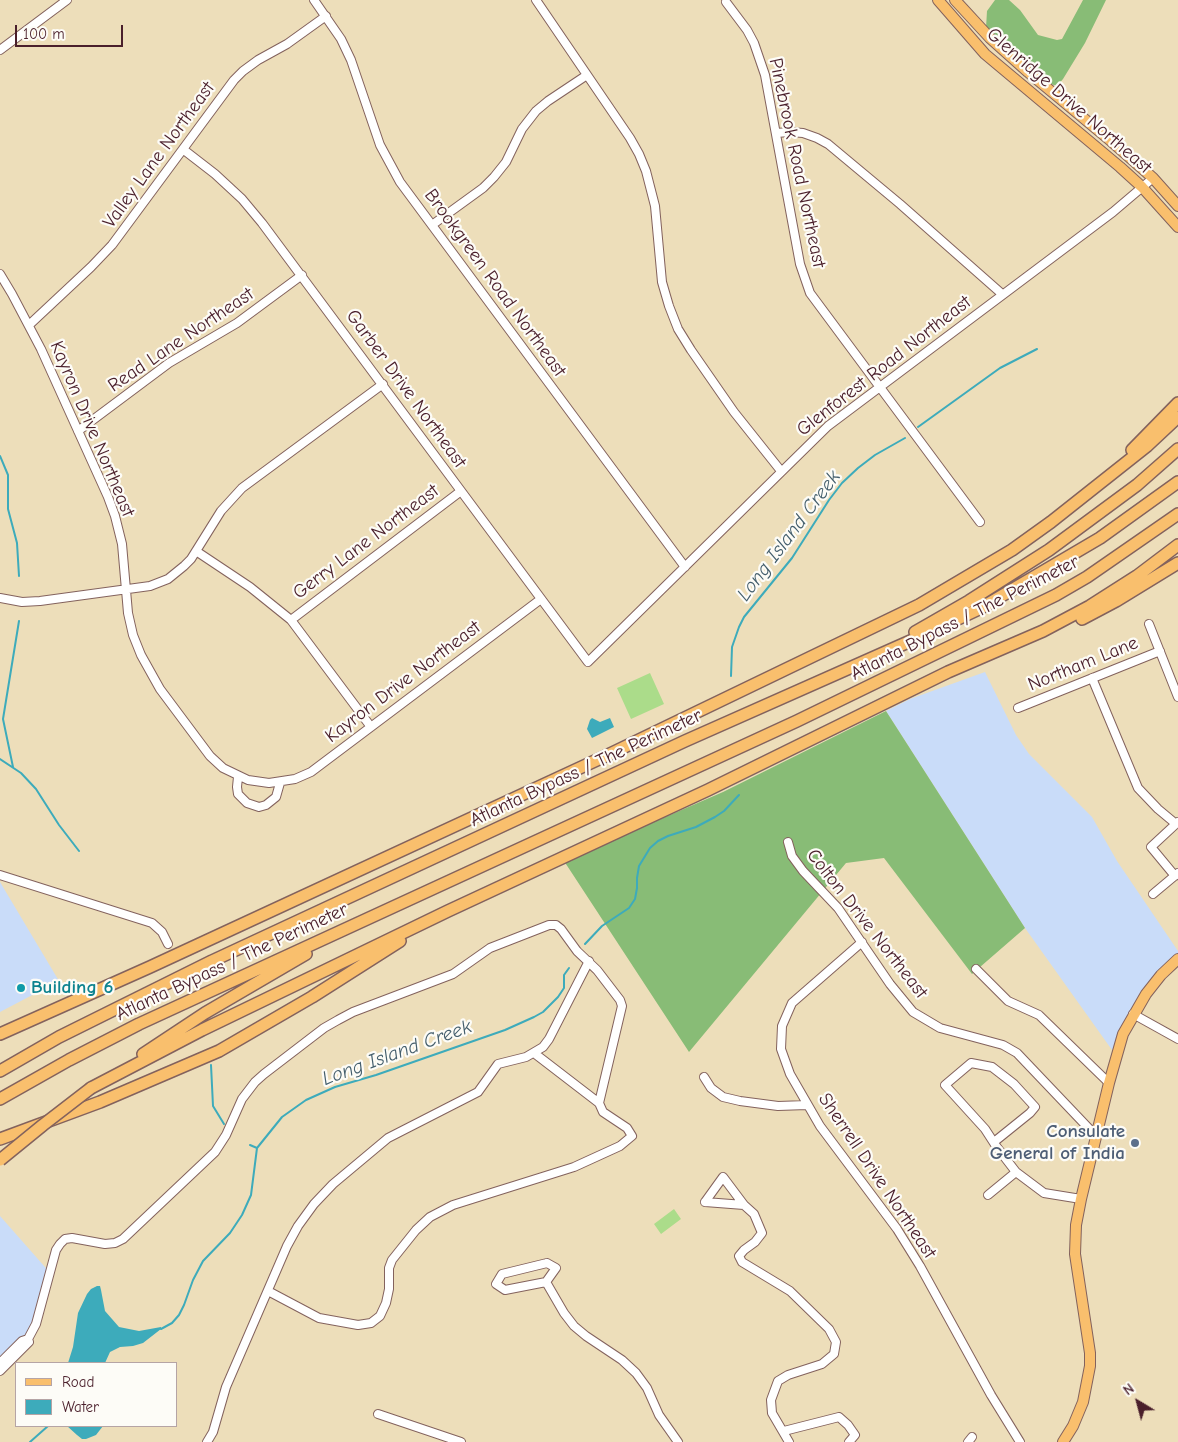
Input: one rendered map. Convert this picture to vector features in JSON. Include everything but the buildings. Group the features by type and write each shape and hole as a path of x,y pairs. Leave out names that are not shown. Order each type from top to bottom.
{"highway":[{"path":"1088,493 1178,403"},
{"path":"0,1034 612,753 919,605 1012,550 1088,493 1146,446 1178,417"},
{"path":"856,665 953,610 1049,550 1137,485 1178,449"},
{"name":"Atlanta Bypass / The Perimeter","path":"0,1071 59,1037 212,961 676,745 981,608 1100,538 1178,482"},
{"name":"Atlanta Bypass / The Perimeter","path":"0,1099 130,1028 797,722 1056,595 1103,566 1178,514"},
{"path":"91,1088 202,1030 448,911 708,790 948,672 1043,631 1090,606 1136,576 1178,545"},
{"path":"948,672 1015,648 1079,620 1116,601 1178,563"},
{"path":"0,1139 100,1102 219,1051 312,998 448,911"},
{"path":"0,1160 91,1088 181,1028 346,928"},
{"path":"0,1042 32,1020"}],"main road":[{"name":"Glenridge Drive Northeast","path":"938,0 1000,68 1142,187 1178,227"},
{"name":"Glenridge Drive Northeast","path":"955,0 990,38 1028,72 1112,140 1153,178 1178,206"},
{"path":"1062,1442 1073,1426 1083,1402 1090,1366 1090,1353 1074,1254 1076,1225 1096,1136 1123,1034 1133,1014 1151,988 1178,959"}],"street":[{"path":"0,50 68,0"},
{"name":"Brookgreen Road Northeast","path":"314,0 341,39 352,60 380,145 400,182 685,567"},
{"path":"536,0 630,138 646,171 655,206 662,282 678,329 734,412 781,472"},
{"name":"Pinebrook Road Northeast","path":"726,2 747,30 760,56 805,282 816,303 980,522"},
{"name":"Valley Lane Northeast","path":"29,326 112,245 243,70 287,44 326,16"},
{"path":"432,225 483,188 494,177 506,162 522,129 536,111 587,75"},
{"path":"776,133 803,133 828,144 900,204 1002,294"},
{"name":"Garber Drive Northeast","path":"184,150 215,174 242,199 262,223 588,662"},
{"name":"Glenforest Road Northeast","path":"588,662 828,426 1113,212 1153,178"},
{"name":"Kayron Drive Northeast","path":"0,274 29,326 108,497 122,544 128,612 141,655 152,676 210,756 223,768 238,777 258,783 280,783 311,772 541,599"},
{"name":"Read Lane Northeast","path":"78,431 169,364 237,323 302,276"},
{"path":"0,598 22,602 40,601 150,586 168,579 184,566 196,551 221,511 242,488 383,384"},
{"name":"Gerry Lane Northeast","path":"291,620 461,491"},
{"path":"196,551 250,587 291,620 371,727"},
{"path":"1149,624 1178,697"},
{"name":"Northam Lane","path":"1018,708 1160,651"},
{"path":"1092,678 1138,788 1158,809 1177,823 1151,847 1176,874 1153,894"},
{"path":"238,777 238,794 247,803 259,807 271,802 276,797 280,783"},
{"name":"Colton Drive Northeast","path":"788,842 792,856 803,871 838,908 890,984 913,1012 940,1028 1003,1046 1017,1053 1096,1136"},
{"path":"0,875 152,924 162,932 168,944"},
{"path":"0,1371 28,1342 36,1324 56,1250 60,1244 65,1239 72,1238 105,1244 115,1243 123,1239 214,1152 226,1135 242,1100 255,1082 324,1028 353,1012 453,974 490,948 549,925 561,929 577,951 589,961 620,1000 622,1006 599,1103 602,1112 627,1128 632,1136 627,1141 574,1167 453,1205 430,1217 416,1230 392,1260 389,1268 390,1289 386,1303 380,1316 371,1323 358,1325 319,1318 268,1290"},
{"name":"Sherrell Drive Northeast","path":"862,942 792,1003 782,1026 781,1049 790,1074 807,1105 820,1126 897,1229 920,1266 991,1395 1020,1442"},
{"path":"207,1442 213,1432 226,1387 268,1290 298,1226 314,1204 333,1184 388,1138 478,1092 498,1064 534,1053 543,1047 549,1039 589,961"},
{"path":"976,969 1008,1001 1039,1015 1109,1083"},
{"path":"1133,1014 1178,1039"},
{"path":"534,1053 599,1103"},
{"path":"994,1142 1035,1107 1014,1084 992,1067 972,1063 945,1085 986,1129 994,1142 1016,1172 1044,1193 1081,1199"},
{"path":"704,1077 711,1088 723,1097 778,1106 807,1105"},
{"path":"988,1195 1016,1172"},
{"path":"744,1205 705,1202 724,1177 744,1205 754,1214 762,1233 739,1256 742,1262 790,1291 829,1329 836,1342 834,1354 822,1364 788,1375 778,1381 771,1400 772,1413 789,1442"},
{"path":"547,1263 556,1268 546,1282 505,1290 496,1284 502,1274 547,1263"},
{"path":"546,1282 564,1314 574,1326 622,1360 636,1373 647,1388 659,1415 678,1442"},
{"path":"0,1363 22,1341 28,1339"},
{"path":"378,1414 461,1442"},
{"path":"784,1432 839,1417 855,1436 849,1442"}],"shaded area":[{"path":"985,672 1016,735 1029,754 1092,817 1117,861 1178,951 1178,959 1152,978 1112,1050 1025,928 886,711 910,699"},
{"path":"0,882 59,981 0,1012"},
{"path":"0,1216 52,1275 30,1339 0,1365"}],"green space":[{"path":"995,0 1009,0 1020,10 1038,35 1057,40 1062,39 1083,0 1106,0 1085,43 1057,86 1051,84 998,42 986,28 987,11"},
{"path":"650,673 664,704 631,719 617,688"},
{"path":"886,711 1025,928 972,974 884,858 846,863 689,1052 564,861 723,792"},
{"path":"674,1209 681,1219 661,1234 654,1224"}],"water":[{"path":"592,718 600,722 610,718 614,727 592,738 587,729"},
{"path":"100,1286 105,1311 119,1327 139,1331 161,1327 161,1329 143,1343 120,1347 110,1352 105,1362 68,1362 73,1347 78,1313 91,1289"},
{"path":"68,1427 102,1427 96,1435 82,1439"}],"waterway":[{"name":"Long Island Creek","path":"918,427 1000,368 1037,349"},
{"name":"Long Island Creek","path":"731,676 732,647 744,617 792,558 829,500 842,483 858,468 875,455 905,438"},
{"path":"0,456 8,475 8,509 17,543 19,576"},
{"path":"13,767 3,719 19,621"},
{"path":"0,759 21,773 36,789 59,825 79,851"},
{"name":"Long Island Creek","path":"585,944 602,926 629,908 635,899 639,866 650,848 668,836 696,827 715,817 724,811 739,795"},
{"name":"Long Island Creek","path":"161,1329 172,1323 179,1315 203,1261 230,1233 242,1215 251,1195 257,1148 282,1117 306,1100 335,1087 376,1075 505,1030 534,1017 543,1012 558,997 564,988 564,975 569,968"},
{"path":"211,1065 213,1106 224,1124"},
{"name":"Long Island Creek","path":"250,1145 257,1148"},
{"name":"Long Island Creek","path":"30,1442 47,1427"}],"place":[{"name":"Building 6","path":"21,988"},
{"name":"Consulate General of India","path":"1135,1143"}]}
